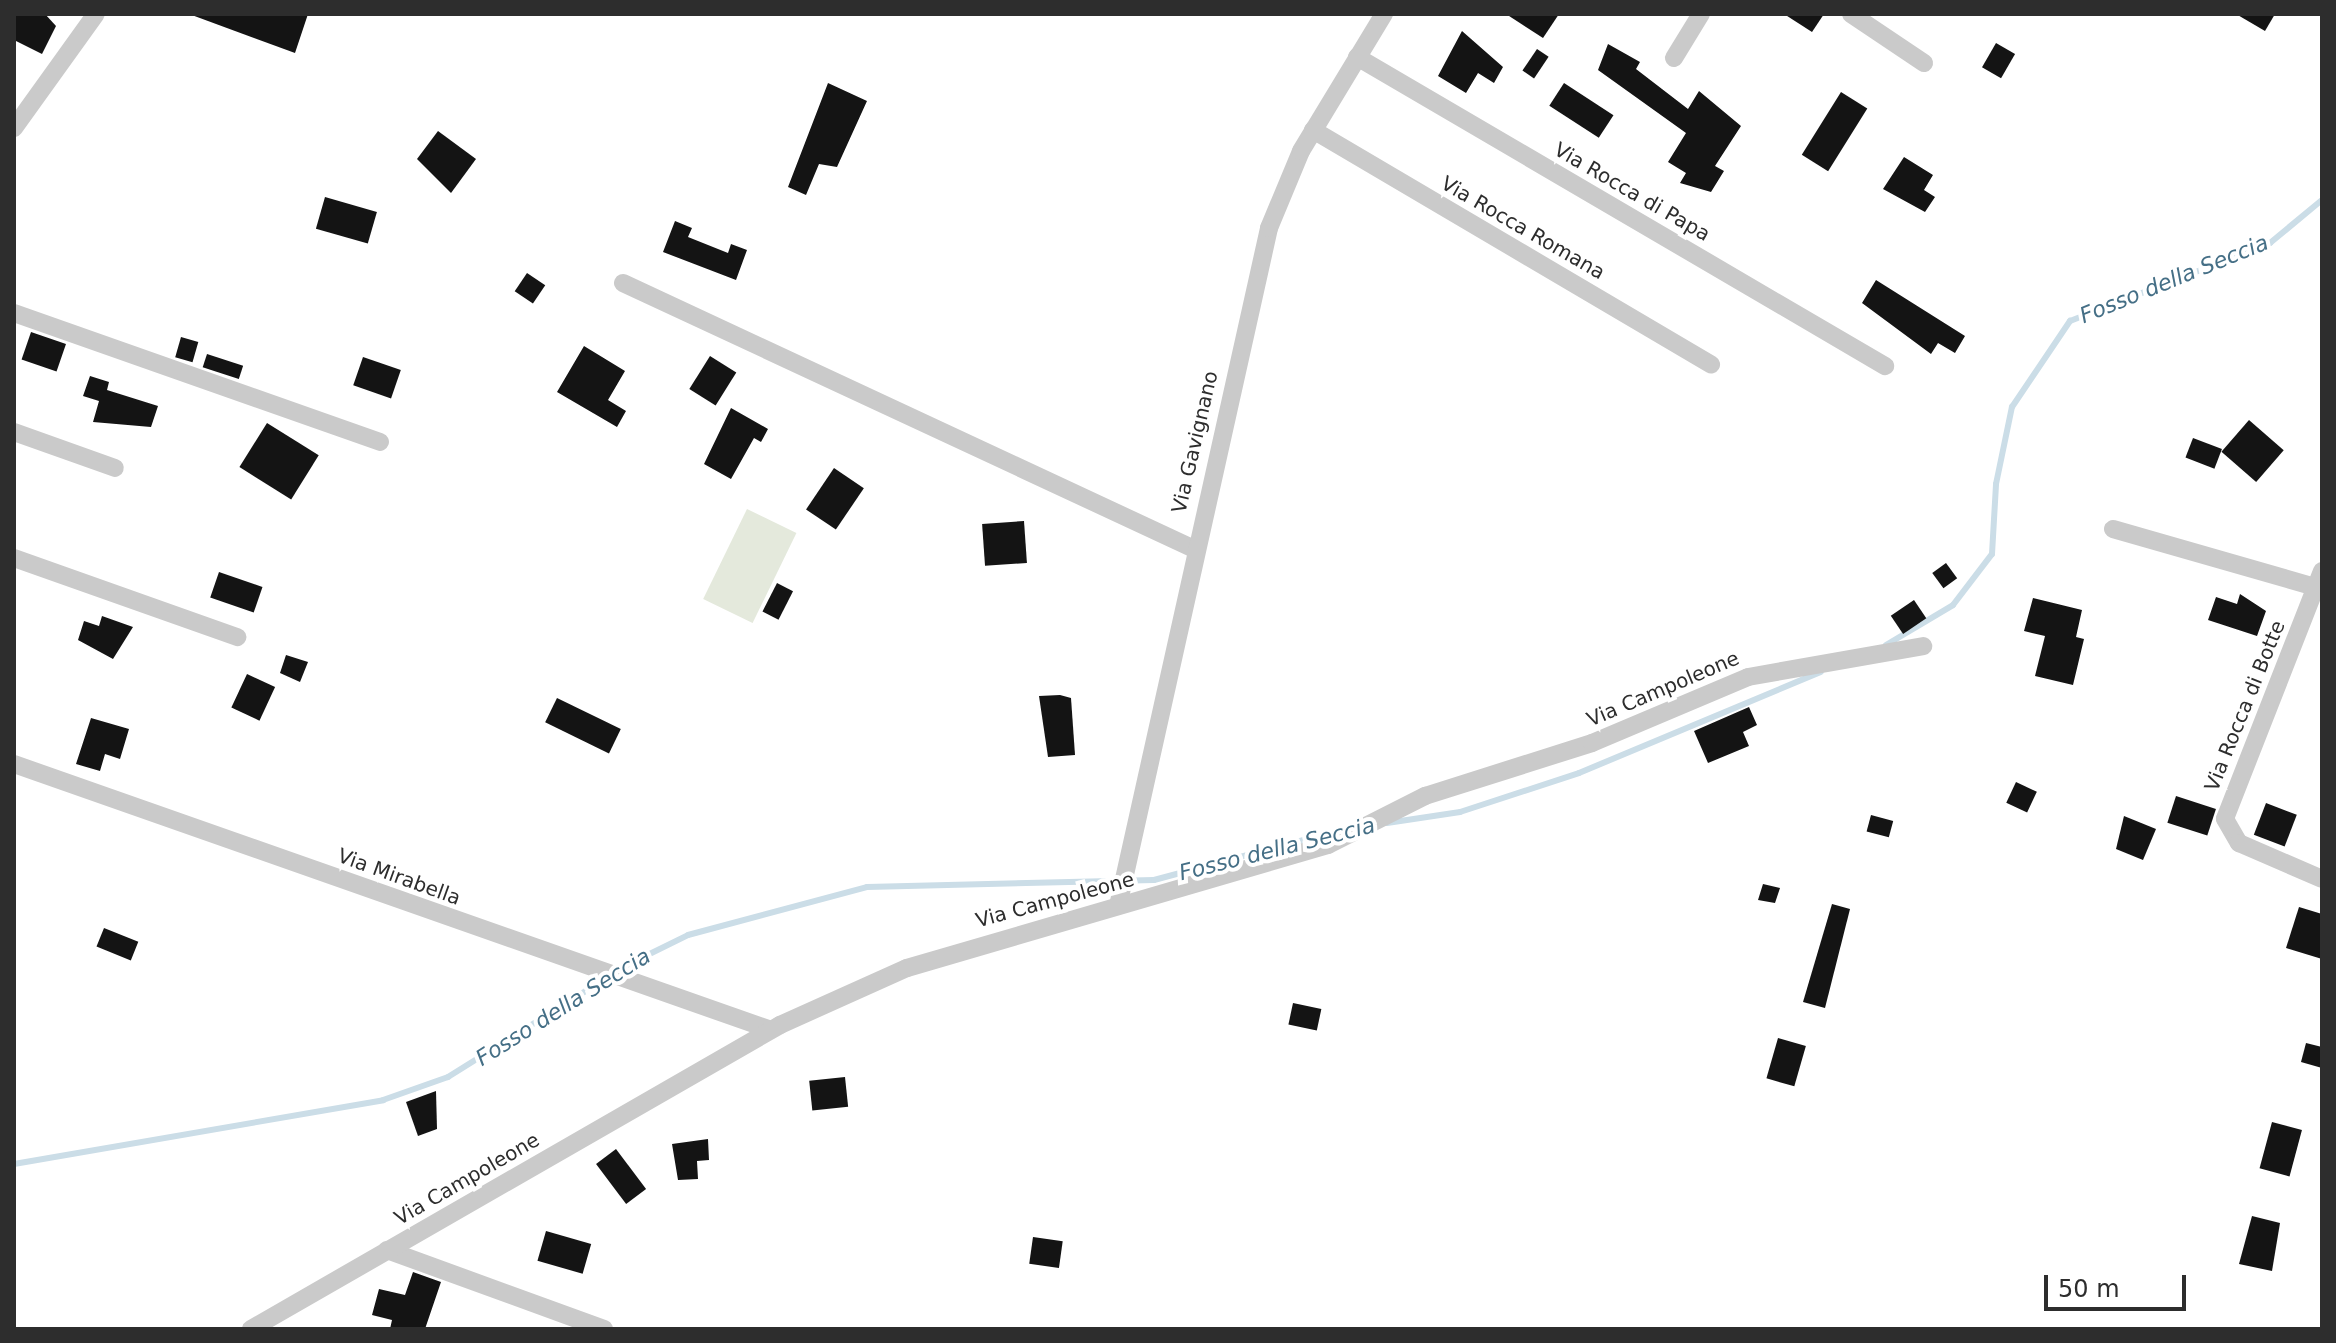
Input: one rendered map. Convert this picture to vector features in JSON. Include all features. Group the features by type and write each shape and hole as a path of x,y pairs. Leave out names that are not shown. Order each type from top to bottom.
{"street":[{"path":"14,128 96,14"},
{"name":"Via Gavignano","path":"1118,906 1123,869 1192,548 1269,228 1313,130 1384,14"},
{"path":"1674,58 1701,14"},
{"path":"1851,14 1924,63"},
{"name":"Via Rocca di Papa","path":"1357,57 1885,366"},
{"name":"Via Rocca Romana","path":"1313,130 1711,364"},
{"path":"623,283 1192,548"},
{"path":"14,313 380,442"},
{"path":"14,432 115,468"},
{"name":"Via Rocca di Botte","path":"2113,529 2320,583 2225,819 2239,843 2322,879"},
{"path":"14,558 237,637"},
{"name":"Via Campoleone","path":"251,1329 771,1030 937,957 1347,836 1453,786 1592,743 1748,677 1847,656 1923,646"},
{"name":"Via Mirabella","path":"14,764 623,981 771,1030"},
{"path":"387,1250 604,1329"}],"shaded area":[{"path":"747,509 796,533 753,623 703,599"}],"building":[{"path":"14,14 45,14 56,26 42,54 14,40"},
{"path":"189,14 308,14 295,53"},
{"path":"1506,14 1559,14 1543,38"},
{"path":"1784,14 1824,14 1812,32"},
{"path":"2236,14 2275,14 2265,31"},
{"path":"1462,31 1503,67 1494,83 1478,73 1466,93 1438,76"},
{"path":"1996,43 2015,54 2001,78 1982,67"},
{"path":"1608,44 1640,62 1636,69 1688,109 1699,91 1741,126 1715,166 1724,171 1711,192 1680,183 1686,173 1668,162 1686,133 1598,70"},
{"path":"1537,49 1549,57 1534,78 1522,71"},
{"path":"828,83 867,101 837,167 819,164 806,195 788,187"},
{"path":"1564,83 1613,115 1599,138 1549,106"},
{"path":"1841,92 1867,108 1828,171 1802,155"},
{"path":"438,131 476,159 451,193 417,159"},
{"path":"1904,157 1933,175 1924,190 1935,197 1925,212 1883,189"},
{"path":"325,197 377,212 368,244 316,229"},
{"path":"675,221 692,228 688,237 728,253 731,244 747,250 736,280 663,252"},
{"path":"527,273 545,285 533,304 515,291"},
{"path":"1876,280 1965,336 1955,353 1938,343 1931,354 1862,303"},
{"path":"31,332 66,344 57,371 22,359"},
{"path":"181,337 198,342 193,362 175,357"},
{"path":"584,346 625,371 608,400 626,411 617,427 557,392"},
{"path":"207,354 243,366 239,379 203,367"},
{"path":"710,356 736,372 716,406 689,389"},
{"path":"363,357 401,370 391,398 353,385"},
{"path":"90,376 109,382 107,390 158,406 151,427 93,422 99,401 83,396"},
{"path":"731,408 768,429 761,442 754,438 731,479 704,464"},
{"path":"2249,420 2284,450 2256,482 2221,452"},
{"path":"267,423 319,455 291,499 239,467"},
{"path":"2193,438 2222,449 2214,469 2185,458"},
{"path":"834,468 864,488 836,530 806,509"},
{"path":"1024,521 1027,563 985,566 982,524"},
{"path":"1946,563 1957,578 1943,588 1932,573"},
{"path":"219,572 262,587 254,613 210,598"},
{"path":"777,583 793,591 779,620 762,612"},
{"path":"2240,594 2266,611 2257,636 2208,620 2216,597 2237,604"},
{"path":"2033,598 2082,610 2076,637 2084,639 2073,685 2035,676 2045,636 2024,631"},
{"path":"1914,600 1926,618 1903,634 1891,616"},
{"path":"102,616 133,627 113,659 78,640 84,621 99,626"},
{"path":"286,655 308,662 300,682 280,673"},
{"path":"247,674 275,687 259,721 231,708"},
{"path":"1039,696 1071,698 1075,755 1048,757"},
{"path":"557,698 621,729 609,753 545,722"},
{"path":"1749,707 1757,725 1743,732 1749,746 1708,763 1694,731"},
{"path":"91,718 129,729 120,759 105,754 100,771 76,764"},
{"path":"2016,782 2037,792 2027,813 2006,803"},
{"path":"2176,796 2216,809 2207,836 2167,823"},
{"path":"2266,803 2297,815 2285,847 2254,835"},
{"path":"1871,815 1893,821 1889,837 1867,831"},
{"path":"2124,816 2156,829 2143,860 2116,849"},
{"path":"1763,884 1780,888 1775,903 1758,900"},
{"path":"1832,904 1850,909 1825,1008 1803,1002"},
{"path":"2299,907 2322,914 2322,959 2286,948"},
{"path":"104,928 138,942 131,960 97,947"},
{"path":"1293,1003 1321,1009 1317,1031 1288,1025"},
{"path":"1778,1038 1806,1046 1794,1086 1766,1078"},
{"path":"2306,1043 2322,1047 2322,1068 2301,1062"},
{"path":"845,1077 848,1107 812,1111 809,1081"},
{"path":"436,1091 437,1129 418,1136 406,1102"},
{"path":"2272,1122 2302,1130 2290,1176 2260,1168"},
{"path":"708,1139 709,1160 697,1161 698,1179 678,1180 672,1144"},
{"path":"616,1149 646,1189 626,1204 596,1164"},
{"path":"2252,1216 2280,1223 2272,1271 2239,1264"},
{"path":"546,1231 591,1244 583,1274 537,1261"},
{"path":"1033,1237 1063,1241 1059,1268 1029,1264"},
{"path":"413,1272 441,1282 425,1329 390,1329 392,1320 372,1315 379,1289 405,1295"}],"waterway":[{"name":"Fosso della Seccia","path":"1886,645 1953,605 1992,554 1996,484 2012,407 2070,321 2270,243 2322,200"},
{"name":"Fosso della Seccia","path":"1387,823 1460,812 1579,773 1821,672"},
{"name":"Fosso della Seccia","path":"617,970 688,935 867,887 1154,880 1340,830"},
{"name":"Fosso della Seccia","path":"14,1164 383,1100 448,1077 608,977"}]}
